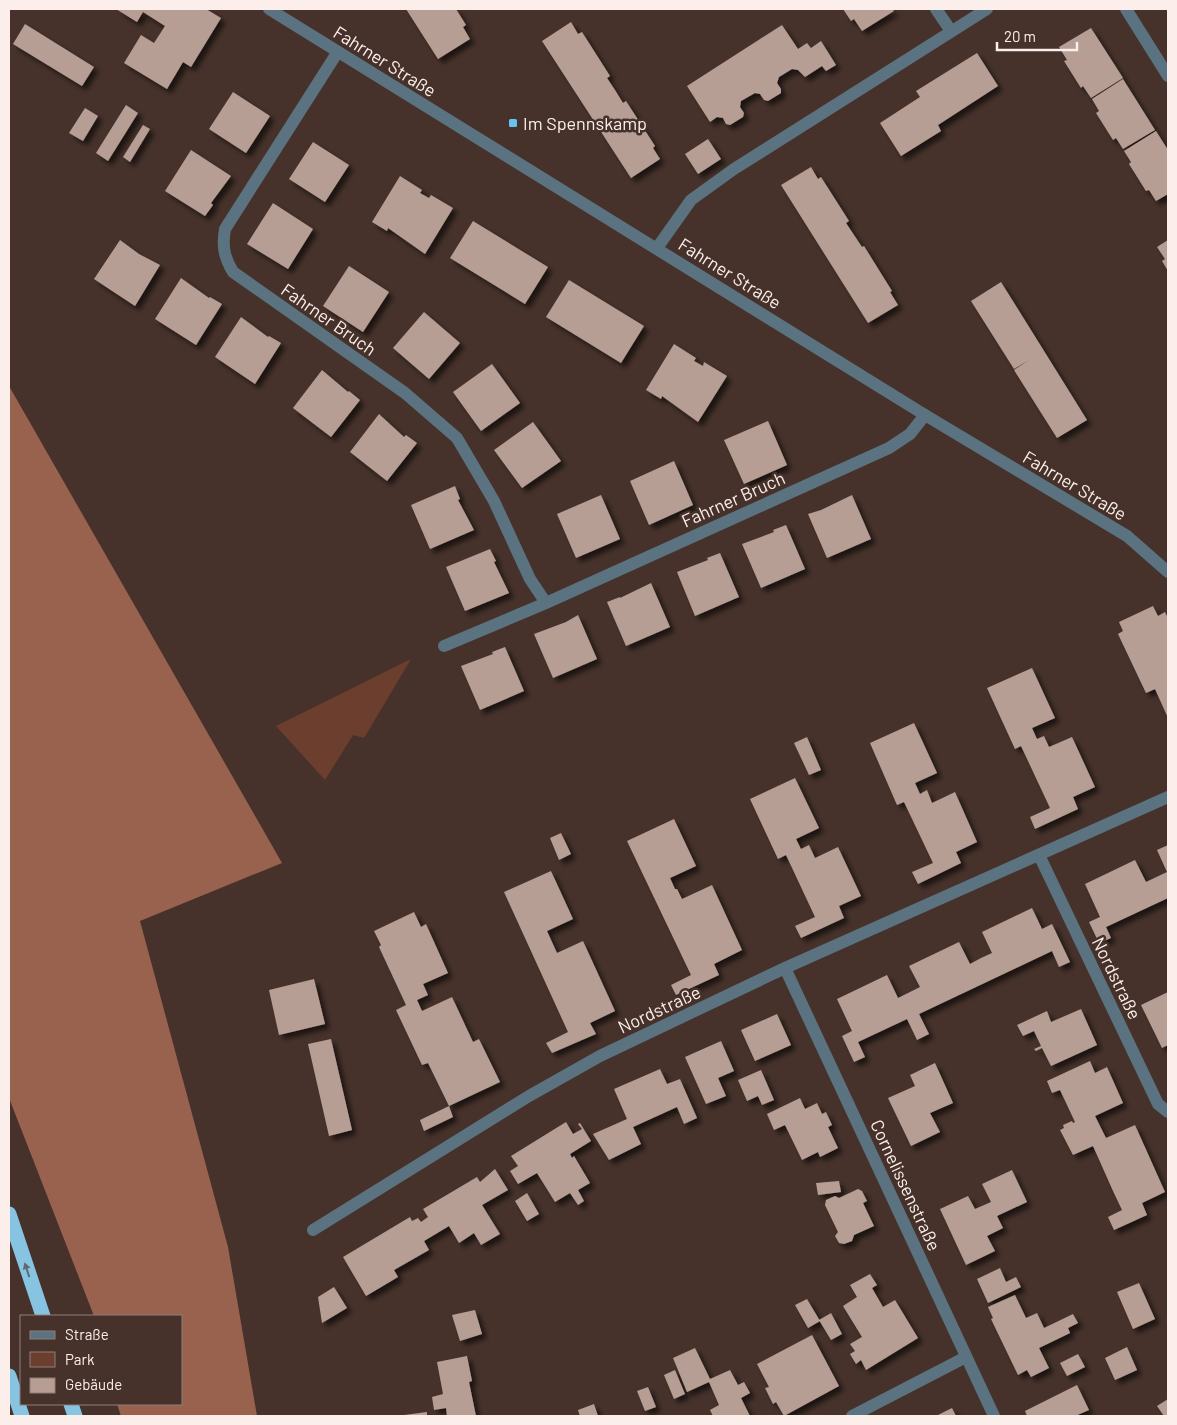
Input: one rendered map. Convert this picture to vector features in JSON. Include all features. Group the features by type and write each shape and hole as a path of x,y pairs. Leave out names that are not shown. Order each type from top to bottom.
{"highway":[{"path":"9,1214 42,1315"},
{"path":"9,1376 22,1416"}],"street":[{"name":"Fahrner Straße","path":"269,9 337,53 658,248 925,415 1127,536 1168,572"},
{"path":"936,9 951,31"},
{"path":"658,248 691,200 734,169 987,9"},
{"path":"1126,9 1168,76"},
{"name":"Fahrner Bruch","path":"337,53 225,229 222,245 226,259 233,272 405,393 457,438 494,501 530,579 546,603"},
{"name":"Fahrner Bruch","path":"444,646 546,603 889,448 910,434 925,415"},
{"name":"Nordstraße","path":"313,1230 529,1096 600,1056 785,968 1168,797"},
{"name":"Nordstraße","path":"1039,855 1158,1104 1168,1112"},
{"name":"Cornelissenstraße","path":"785,968 994,1416"},
{"path":"852,1416 966,1358"}],"green space":[{"path":"411,659 364,738 353,735 325,780 276,726"}],"shaded area":[{"path":"9,386 282,863 140,921 228,1247 257,1416 121,1416 117,1405 182,1405 182,1315 94,1315 9,1098"}],"building":[{"path":"116,9 206,9 221,18 191,67 183,62 167,89 124,63 141,35 154,43 165,26 143,12 137,22"},
{"path":"406,9 456,9 466,25 463,27 470,39 438,59"},
{"path":"843,9 893,9 894,11 862,31 854,19 851,21"},
{"path":"571,22 578,34 582,32 610,76 607,78 623,103 626,101 655,146 653,148 660,159 631,178 542,41"},
{"path":"25,24 94,67 82,86 13,44"},
{"path":"782,25 798,49 807,43 811,48 821,41 836,65 826,71 822,66 805,77 798,70 792,69 779,77 777,83 781,93 768,101 764,100 760,94 755,93 741,101 740,107 744,113 743,117 730,125 726,124 723,118 717,117 710,122 687,86"},
{"path":"1091,28 1123,78 1091,98 1083,86 1081,88 1064,61 1067,60 1059,47"},
{"path":"977,53 998,86 938,125 941,131 901,156 880,123 920,97 916,91"},
{"path":"1123,79 1155,130 1123,149 1116,138 1113,140 1096,113 1099,111 1092,99"},
{"path":"233,92 270,116 246,153 209,129"},
{"path":"126,105 138,113 108,161 96,153"},
{"path":"85,108 98,116 83,141 69,133"},
{"path":"143,125 150,129 130,162 123,157"},
{"path":"1156,131 1168,150 1168,194 1156,201 1149,190 1146,191 1129,164 1131,162 1124,151"},
{"path":"708,139 721,159 698,174 685,154"},
{"path":"313,142 349,165 325,202 289,179"},
{"path":"191,150 231,176 211,203 213,205 205,216 165,191"},
{"path":"811,167 818,179 821,177 849,221 846,223 862,247 864,246 892,291 890,292 898,305 868,323 781,185"},
{"path":"400,176 422,190 420,193 429,198 431,195 453,208 425,254 388,228 387,231 372,222"},
{"path":"273,203 313,229 288,269 247,244"},
{"path":"473,221 548,267 525,304 450,258"},
{"path":"120,240 139,254 160,265 135,306 94,279"},
{"path":"1168,240 1168,271 1162,261 1165,259 1157,247"},
{"path":"349,266 389,292 363,332 323,306"},
{"path":"181,278 209,298 222,304 196,345 155,319"},
{"path":"569,280 644,326 621,363 546,317"},
{"path":"1001,282 1087,420 1057,438 1014,370 1029,360 1014,369 971,301"},
{"path":"424,312 460,343 429,379 393,348"},
{"path":"241,317 268,337 281,343 255,384 215,357"},
{"path":"674,344 696,358 694,361 703,366 704,362 727,376 698,422 662,396 661,399 646,390"},
{"path":"492,364 520,403 481,431 453,392"},
{"path":"322,370 360,400 331,437 293,408"},
{"path":"379,414 404,437 406,435 417,443 387,481 350,452"},
{"path":"768,421 787,465 744,484 724,440"},
{"path":"533,422 561,461 522,488 494,450"},
{"path":"674,461 693,505 649,525 630,481"},
{"path":"455,486 460,499 458,500 474,530 430,549 411,505"},
{"path":"601,495 620,539 576,558 557,514"},
{"path":"852,495 871,539 827,558 808,514"},
{"path":"786,525 805,569 761,588 742,544 774,532 773,530"},
{"path":"490,549 509,593 465,611 446,567"},
{"path":"720,553 739,597 695,616 677,572 708,560 707,558"},
{"path":"651,583 670,627 626,646 607,602"},
{"path":"1153,606 1158,616 1165,612 1168,618 1168,718 1155,689 1146,693 1118,634 1123,631 1119,622"},
{"path":"578,615 597,659 553,678 534,634 566,622"},
{"path":"505,647 524,691 480,710 461,666 493,654 492,652"},
{"path":"1032,668 1055,718 1032,728 1037,739 1044,736 1049,747 1072,737 1095,787 1073,797 1078,809 1035,829 1030,817 1050,808 1021,746 1015,749 987,688"},
{"path":"914,723 937,773 915,783 920,794 927,790 932,803 955,792 977,842 956,852 961,863 918,884 912,872 933,863 904,802 897,805 870,743"},
{"path":"807,737 821,770 809,775 794,743"},
{"path":"795,778 819,828 796,839 801,849 809,845 815,858 838,847 861,896 839,906 844,918 801,938 795,926 815,917 786,855 778,859 750,799"},
{"path":"674,819 696,866 670,878 675,889 677,889 682,899 712,885 742,950 714,964 719,975 676,995 671,985 691,975 627,841"},
{"path":"561,833 571,854 559,860 550,838"},
{"path":"1168,845 1168,898 1106,927 1111,938 1099,943 1089,922 1100,917 1085,884 1135,860 1146,882 1167,872 1157,850"},
{"path":"551,871 573,919 547,931 557,953 583,941 615,1011 590,1023 596,1034 552,1053 546,1043 568,1032 504,892"},
{"path":"1032,908 1042,929 1052,924 1070,962 1059,967 1052,951 919,1014 929,1034 917,1040 907,1019 858,1042 865,1057 854,1062 842,1036 852,1031 837,999 887,975 898,998 920,987 909,966 959,942 970,964 992,953 982,932"},
{"path":"414,912 421,927 426,924 448,973 423,984 428,995 417,1000 422,1011 452,997 473,1042 479,1039 500,1082 449,1106 428,1063 422,1065 396,1010 406,1005 379,947 381,945 374,931"},
{"path":"314,979 325,1024 279,1035 269,990"},
{"path":"1168,992 1168,1045 1162,1048 1141,1005"},
{"path":"1081,1009 1097,1045 1051,1066 1042,1048 1036,1051 1034,1049 1041,1046 1034,1031 1023,1036 1017,1025 1047,1011 1051,1022"},
{"path":"777,1014 791,1045 755,1061 741,1030"},
{"path":"331,1039 352,1130 329,1136 308,1044"},
{"path":"721,1041 734,1071 718,1078 726,1096 706,1104 685,1057"},
{"path":"1090,1061 1095,1073 1107,1067 1123,1103 1095,1116 1106,1138 1135,1125 1165,1192 1142,1203 1147,1215 1114,1230 1108,1217 1122,1210 1093,1146 1073,1155 1060,1130 1064,1128 1063,1125 1072,1121 1073,1123 1075,1122 1060,1090 1052,1093 1047,1081"},
{"path":"935,1063 953,1103 930,1113 940,1132 911,1146 888,1098 915,1086 910,1075"},
{"path":"660,1069 667,1084 680,1079 697,1118 684,1124 677,1107 633,1127 641,1144 609,1160 593,1134 627,1119 614,1089"},
{"path":"761,1070 774,1100 762,1105 758,1096 747,1101 738,1080"},
{"path":"800,1098 805,1109 817,1103 822,1114 826,1112 832,1125 828,1127 838,1148 820,1157 818,1152 802,1160 785,1125 774,1130 767,1114"},
{"path":"449,1106 453,1117 424,1131 420,1120"},
{"path":"566,1122 573,1134 582,1129 578,1124 580,1123 591,1141 570,1154 572,1158 574,1156 590,1183 578,1190 584,1201 578,1205 570,1193 555,1202 537,1173 518,1184 510,1171 518,1166 511,1156"},
{"path":"495,1169 508,1190 482,1205 500,1234 481,1245 474,1233 459,1243 449,1226 424,1241 429,1250 394,1270 398,1277 366,1296 343,1257 410,1217 412,1221 418,1218 421,1222 428,1217 423,1209 477,1177 480,1182"},
{"path":"1012,1170 1027,1202 997,1216 1003,1228 987,1236 995,1251 966,1265 940,1209 968,1196 975,1209 991,1202 982,1184"},
{"path":"839,1181 841,1192 818,1195 816,1183"},
{"path":"858,1189 862,1191 867,1201 863,1203 874,1226 854,1235 852,1241 844,1244 839,1243 835,1236 838,1232 825,1205 826,1200 835,1196 839,1198"},
{"path":"527,1193 539,1214 527,1221 515,1201"},
{"path":"1000,1268 1006,1282 1016,1277 1021,1287 988,1303 977,1279"},
{"path":"870,1274 877,1285 872,1288 883,1307 895,1300 918,1338 866,1370 861,1360 856,1364 850,1354 855,1351 850,1344 862,1337 843,1306 857,1297 850,1285"},
{"path":"1139,1283 1155,1319 1133,1329 1117,1292"},
{"path":"334,1287 347,1308 322,1323 318,1297"},
{"path":"1015,1295 1026,1318 1037,1313 1044,1328 1073,1314 1078,1323 1068,1328 1070,1333 1039,1348 1049,1368 1031,1377 1027,1370 1018,1375 991,1319 993,1318 988,1307"},
{"path":"807,1299 820,1321 808,1328 795,1305"},
{"path":"475,1310 482,1334 460,1341 452,1315"},
{"path":"831,1313 842,1334 831,1340 819,1320"},
{"path":"812,1335 839,1386 784,1416 776,1402 773,1404 765,1388 769,1387 757,1364"},
{"path":"1127,1347 1137,1370 1115,1380 1105,1358"},
{"path":"695,1348 710,1379 730,1370 738,1385 744,1382 750,1393 741,1398 750,1416 713,1416 710,1410 719,1405 709,1382 687,1392 673,1358"},
{"path":"1078,1354 1085,1367 1067,1376 1060,1363"},
{"path":"467,1356 472,1381 469,1382 476,1416 447,1416 446,1408 434,1410 432,1397 443,1394 437,1362"},
{"path":"675,1370 685,1394 674,1399 664,1375"},
{"path":"1077,1385 1089,1410 1075,1416 1027,1416 1025,1411"},
{"path":"648,1387 656,1407 645,1411 637,1391"},
{"path":"1168,1399 1168,1416 1164,1416 1157,1406"},
{"path":"594,1404 598,1416 580,1416 578,1410"},
{"path":"952,1408 956,1416 936,1416"},
{"path":"427,1412 427,1416 404,1416 404,1415"}],"place":[{"name":"Im Spennskamp","path":"513,123"}]}
